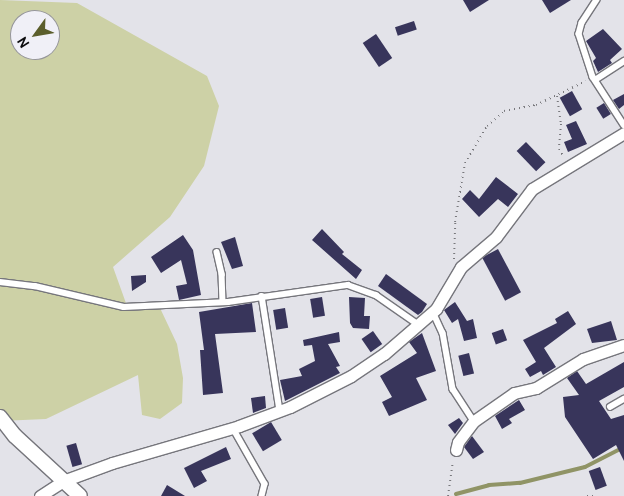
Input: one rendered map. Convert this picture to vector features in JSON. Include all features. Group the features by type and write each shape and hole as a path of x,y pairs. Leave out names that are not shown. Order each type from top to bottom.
{"street":[{"path":"40,496 63,481 147,452 232,428 280,411 351,376 384,354 433,312 457,273 496,237 532,188 624,133"},
{"path":"456,450 458,442 474,421 514,393 536,388 583,359 624,345"},
{"path":"0,417 15,436 80,496"}],"lane":[{"path":"597,0 582,22 579,34 594,79 624,125"},
{"path":"594,79 624,61"},
{"path":"217,252 222,274 223,302"},
{"path":"0,282 35,286 114,306 223,302 348,286 376,295 419,325"},
{"path":"262,296 280,411"},
{"path":"433,312 443,333 453,389 474,421"},
{"path":"610,407 624,399"},
{"path":"232,428 262,477 264,484 262,496"}],"path":[{"path":"457,273 453,253 455,222 465,163 474,147 496,116 557,95 594,79"},
{"path":"557,95 561,124 559,149 570,164"},
{"path":"448,496 456,450"},
{"path":"587,496 595,496"}],"green space":[{"path":"0,0 77,3 207,76 219,106 204,166 170,217 113,267 127,306 160,308 177,344 183,378 182,403 160,419 142,415 138,375 46,419 0,421"}],"building":[{"path":"463,0 489,0 470,12"},
{"path":"542,0 571,0 550,13"},
{"path":"414,21 417,30 398,36 395,27"},
{"path":"603,29 622,49 610,60 612,63 598,72 593,61 596,58 586,41"},
{"path":"376,34 392,58 379,67 363,43"},
{"path":"572,91 582,109 570,116 560,98"},
{"path":"624,94 624,105 619,109 613,100"},
{"path":"604,103 611,114 603,119 596,108"},
{"path":"576,121 587,144 568,152 564,142 572,139 566,125"},
{"path":"526,142 545,162 536,171 517,151"},
{"path":"496,177 518,194 508,207 498,199 479,217 462,199 470,190 479,199"},
{"path":"322,229 344,252 342,254 362,270 356,279 312,240"},
{"path":"183,235 193,250 201,295 179,300 176,286 187,284 181,260 161,273 151,257"},
{"path":"235,237 243,266 232,269 221,242"},
{"path":"498,249 521,292 505,301 482,257"},
{"path":"386,274 427,304 422,312 418,315 378,286"},
{"path":"146,275 146,282 132,291 131,276"},
{"path":"322,297 325,316 313,318 310,299"},
{"path":"349,297 365,298 364,316 370,316 369,329 353,328 350,323"},
{"path":"455,302 467,321 473,319 477,338 464,341 458,319 452,323 444,310"},
{"path":"252,303 256,332 215,334 223,393 203,395 200,350 204,350 199,312"},
{"path":"285,308 288,328 276,330 273,310"},
{"path":"568,311 576,324 544,348 556,367 543,375 541,371 530,377 525,369 536,362 523,340 557,323 555,319"},
{"path":"611,321 617,340 592,343 587,329"},
{"path":"503,329 507,340 496,344 492,333"},
{"path":"373,331 382,344 371,352 362,339"},
{"path":"339,332 340,342 328,344 340,366 336,367 340,373 285,401 280,380 302,376 299,369 315,361 312,345 304,346 303,340"},
{"path":"422,333 436,371 416,378 427,400 389,416 382,402 392,397 380,376 417,353 409,342"},
{"path":"469,353 474,373 463,376 458,356"},
{"path":"624,362 624,387 599,401 611,419 624,415 624,461 616,445 593,459 565,417 563,397 579,395 567,378 577,371 586,384"},
{"path":"265,396 266,408 253,413 251,398"},
{"path":"519,400 525,410 509,419 512,423 502,429 495,416"},
{"path":"459,418 463,423 455,434 448,425"},
{"path":"271,422 282,440 263,451 252,433"},
{"path":"472,436 484,452 473,459 464,447"},
{"path":"76,443 82,464 72,467 66,446"},
{"path":"226,447 231,459 201,471 207,481 194,488 184,468"},
{"path":"600,467 607,486 596,490 589,471"},
{"path":"167,485 185,496 161,496"}],"waterway":[{"path":"456,494 489,485 520,483 585,467 624,447"}]}
